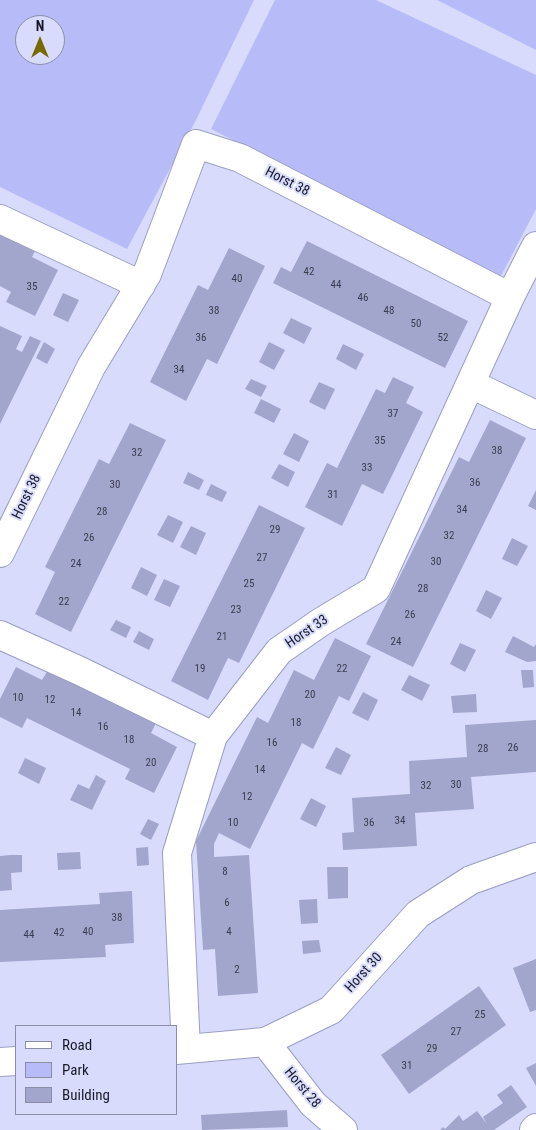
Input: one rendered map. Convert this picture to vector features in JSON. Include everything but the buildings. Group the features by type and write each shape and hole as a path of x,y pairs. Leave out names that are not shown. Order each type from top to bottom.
{"street":[{"name":"Horst 38","path":"0,553 91,367 141,285 196,144 240,158 510,297"},
{"path":"0,218 141,285"},
{"name":"Horst 33","path":"181,1050 177,854 213,736 280,651 321,622 376,589 510,297 536,246"},
{"path":"471,384 536,415"},
{"path":"0,635 80,671 213,736"},
{"name":"Horst 30","path":"181,1050 265,1042 331,1010 418,914 471,880 536,857"},
{"name":"Horst 28","path":"265,1042 313,1104 343,1130"},
{"path":"0,1062 15,1061"}],"green space":[{"path":"0,0 254,0 196,120 127,249 0,187"},
{"path":"275,0 376,0 536,75 536,209 501,276 211,129"},
{"path":"437,0 536,0 536,50"}]}
